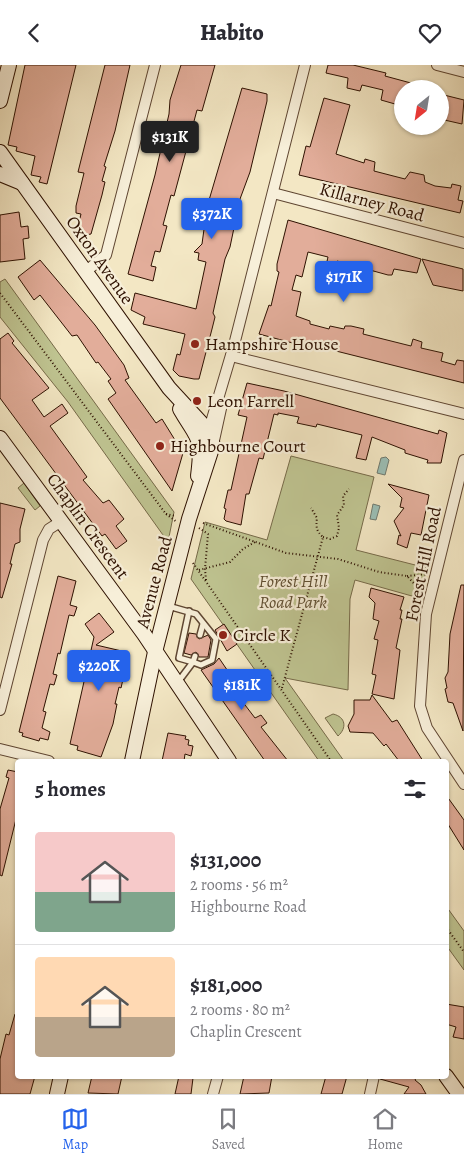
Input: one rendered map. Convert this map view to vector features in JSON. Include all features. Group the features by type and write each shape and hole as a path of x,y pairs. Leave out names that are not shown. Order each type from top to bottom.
{"main road":[{"path":"0,101 9,65"},
{"name":"Oxton Avenue","path":"0,153 169,388 198,438 201,446 200,461"},
{"path":"0,174 24,184"},
{"name":"Oxton Avenue","path":"169,388 208,431 213,445"},
{"name":"Chaplin Crescent","path":"0,438 144,634 176,685 228,759"},
{"name":"Avenue Road","path":"132,759 167,606 195,500 213,445"},
{"name":"Avenue Road","path":"195,500 200,461"},
{"path":"57,1094 60,1079"},
{"path":"448,1079 459,1094"}],"street":[{"path":"85,272 106,255 155,65"},
{"name":"Avenue Road","path":"200,461 225,378 305,65"},
{"path":"437,65 464,72"},
{"name":"Killarney Road","path":"273,193 464,243"},
{"path":"230,356 464,414"},
{"name":"Avenue Road","path":"213,445 219,424 225,378"},
{"name":"Forest Hill Road","path":"448,759 427,728 420,705 426,615 464,460"},
{"path":"0,710 43,540 49,529 60,521"},
{"path":"0,749 41,759"},
{"name":"Forest Hill Road","path":"449,761 464,783"},
{"path":"214,1094 217,1079"},
{"path":"370,1094 373,1079"}],"lane":[{"path":"167,606 189,611 196,614 216,639 212,661 201,665 179,657 189,611"},
{"path":"200,635 203,623"},
{"path":"176,685 193,662 195,656"}],"path":[{"path":"0,293 166,514 174,521"},
{"path":"311,508 317,518 316,527 318,532 323,537 330,539 337,536 338,515 344,505 343,496 349,489"},
{"path":"166,514 176,515"},
{"path":"203,523 286,553 348,561 379,572 407,576 427,574"},
{"path":"201,529 208,534 205,568 206,580"},
{"path":"281,689 323,537"},
{"path":"199,570 230,561 243,549 255,542"},
{"path":"194,563 330,759"},
{"path":"407,576 430,596"},
{"path":"449,931 464,952"}],"green space":[{"path":"5,279 174,512 168,542 68,402 0,317 0,282"},
{"name":"Forest Hill Road Park","path":"291,456 374,477 356,550 427,568 419,598 355,580 350,599 348,690 285,678 343,759 318,759 191,579 205,522 267,540"},
{"path":"24,483 40,506 35,510 18,488"},
{"path":"333,714 341,718 344,723 343,730 338,736 325,718"},
{"path":"449,910 464,931 464,970 449,949"}],"water":[{"path":"386,457 389,460 385,475 377,473 381,458"},
{"path":"373,504 380,506 376,520 370,519"}],"building":[{"path":"25,65 76,65 47,184 39,182 41,177 31,175 35,156 16,151 17,147 8,145"},
{"path":"105,65 130,65 115,131 104,166 106,167 102,181 105,182 102,195 91,234 85,235 84,232 77,230 81,214 76,213 76,206 84,173 78,172"},
{"path":"181,65 215,65 202,111 197,110 174,196 171,195 163,225 167,226 160,252 155,251 151,266 156,267 153,281 128,274 155,175 169,114 170,100"},
{"path":"328,65 353,65 386,73 385,76 400,80 394,80 394,104 381,100 383,90 362,85 360,91 347,88 348,78 326,73"},
{"path":"242,88 267,94 267,101 250,172 240,199 230,247 225,259 213,313 215,317 199,379 194,379 179,376 173,370 177,354 180,355 185,334 143,324 145,317 131,310 135,293 196,309 206,262 198,260 199,253 194,252 202,244 207,207"},
{"path":"449,96 464,100 462,124 449,121"},
{"path":"324,98 350,105 336,154 364,163 365,159 375,162 374,171 405,179 410,172 424,175 425,182 435,186 451,188 452,184 461,186 458,200 463,201 460,213 299,175 306,146 310,147"},
{"path":"19,212 21,227 28,226 29,238 23,239 25,259 0,262 0,215"},
{"path":"288,220 421,259 417,273 394,269 392,275 388,275 337,261 334,272 325,270 328,257 308,252 302,277 296,275 292,290 301,292 296,316 310,321 310,324 329,329 330,326 344,329 345,326 351,326 364,329 363,334 411,346 413,339 422,342 421,348 443,353 441,361 455,365 457,360 464,361 464,383 316,346 315,349 259,334 269,305 271,306 279,272 277,271 277,264"},
{"path":"422,259 463,269 463,291 433,285"},
{"path":"40,260 95,325 124,365 129,378 125,380 156,423 162,419 183,453 172,491 108,399 116,393 108,381 111,379 98,362 96,363 77,335 72,336 40,295 34,300 18,277"},
{"path":"8,333 14,341 12,343 49,388 32,400 44,417 62,404 68,413 50,426 87,477 83,480 103,503 109,500 124,519 116,526 127,541 116,549 105,534 102,536 0,398 0,339"},
{"path":"247,383 284,391 438,434 439,430 447,433 441,463 427,463 428,460 405,453 405,450 372,437 366,460 356,458 362,435 317,424 316,427 297,423 299,417 274,414 263,459 259,458 249,494 246,494 241,525 226,521 224,519 226,509 224,508 228,490 231,490 247,417 238,415"},
{"path":"388,484 429,495 421,535 411,533 407,548 397,544 399,535 401,536 394,521 404,508 400,507 402,498"},
{"path":"0,503 25,509 20,529 20,542 15,544 10,564 12,564 2,598 0,597"},
{"path":"58,576 76,581 70,605 77,607 74,616 69,615 60,654 58,653 53,674 57,675 54,685 50,684 43,711 46,712 42,728 50,732 48,740 40,738 39,741 22,736 23,733 19,732"},
{"path":"461,585 464,585 463,731 453,703 448,702 445,689 447,688 445,678 448,672 450,634"},
{"path":"371,588 404,597 400,610 402,610 400,619 402,619 396,648 400,650 394,699 372,694 376,675 372,674 378,640 374,639 379,621 373,619 375,603 369,597"},
{"path":"99,613 114,632 96,645 126,652 125,656 128,657 121,688 119,687 115,704 117,704 113,724 101,757 77,750 78,746 70,744 94,637 85,624"},
{"path":"224,624 237,644 227,651 215,630"},
{"path":"189,633 196,634 199,639 208,635 211,640 208,657 199,657 196,652 191,655 184,653"},
{"path":"219,658 242,692 239,694 242,701 255,718 261,715 267,723 261,727 286,759 264,759 201,670 214,664"},
{"path":"372,695 392,722 397,720 422,759 397,759 386,744 384,746 373,733 350,732 348,726 354,714 354,700 370,700"},
{"path":"168,733 186,736 185,739 189,740 188,745 193,746 191,756 185,754 184,759 162,759"},
{"path":"8,770 15,771 15,823 2,876 0,875 0,809 9,778 6,777"},
{"path":"449,799 464,820 464,850 449,826"},
{"path":"449,1004 464,1007 464,1039 453,1037 456,1027 449,1025"},
{"path":"15,1014 15,1079 34,1079 30,1094 0,1094 0,1059 6,1034 9,1035"},
{"path":"91,1079 121,1079 118,1094 88,1093"},
{"path":"178,1079 193,1079 191,1094 175,1094"},
{"path":"243,1079 271,1079 269,1093 240,1094"},
{"path":"325,1079 346,1079 342,1094 321,1094"},
{"path":"380,1079 416,1079 426,1094 404,1094 409,1087"}],"place":[{"name":"Hampshire House","path":"195,344"},
{"name":"Leon Farrell","path":"197,401"},
{"name":"Highbourne Court","path":"160,446"},
{"name":"Circle K","path":"223,635"}]}
